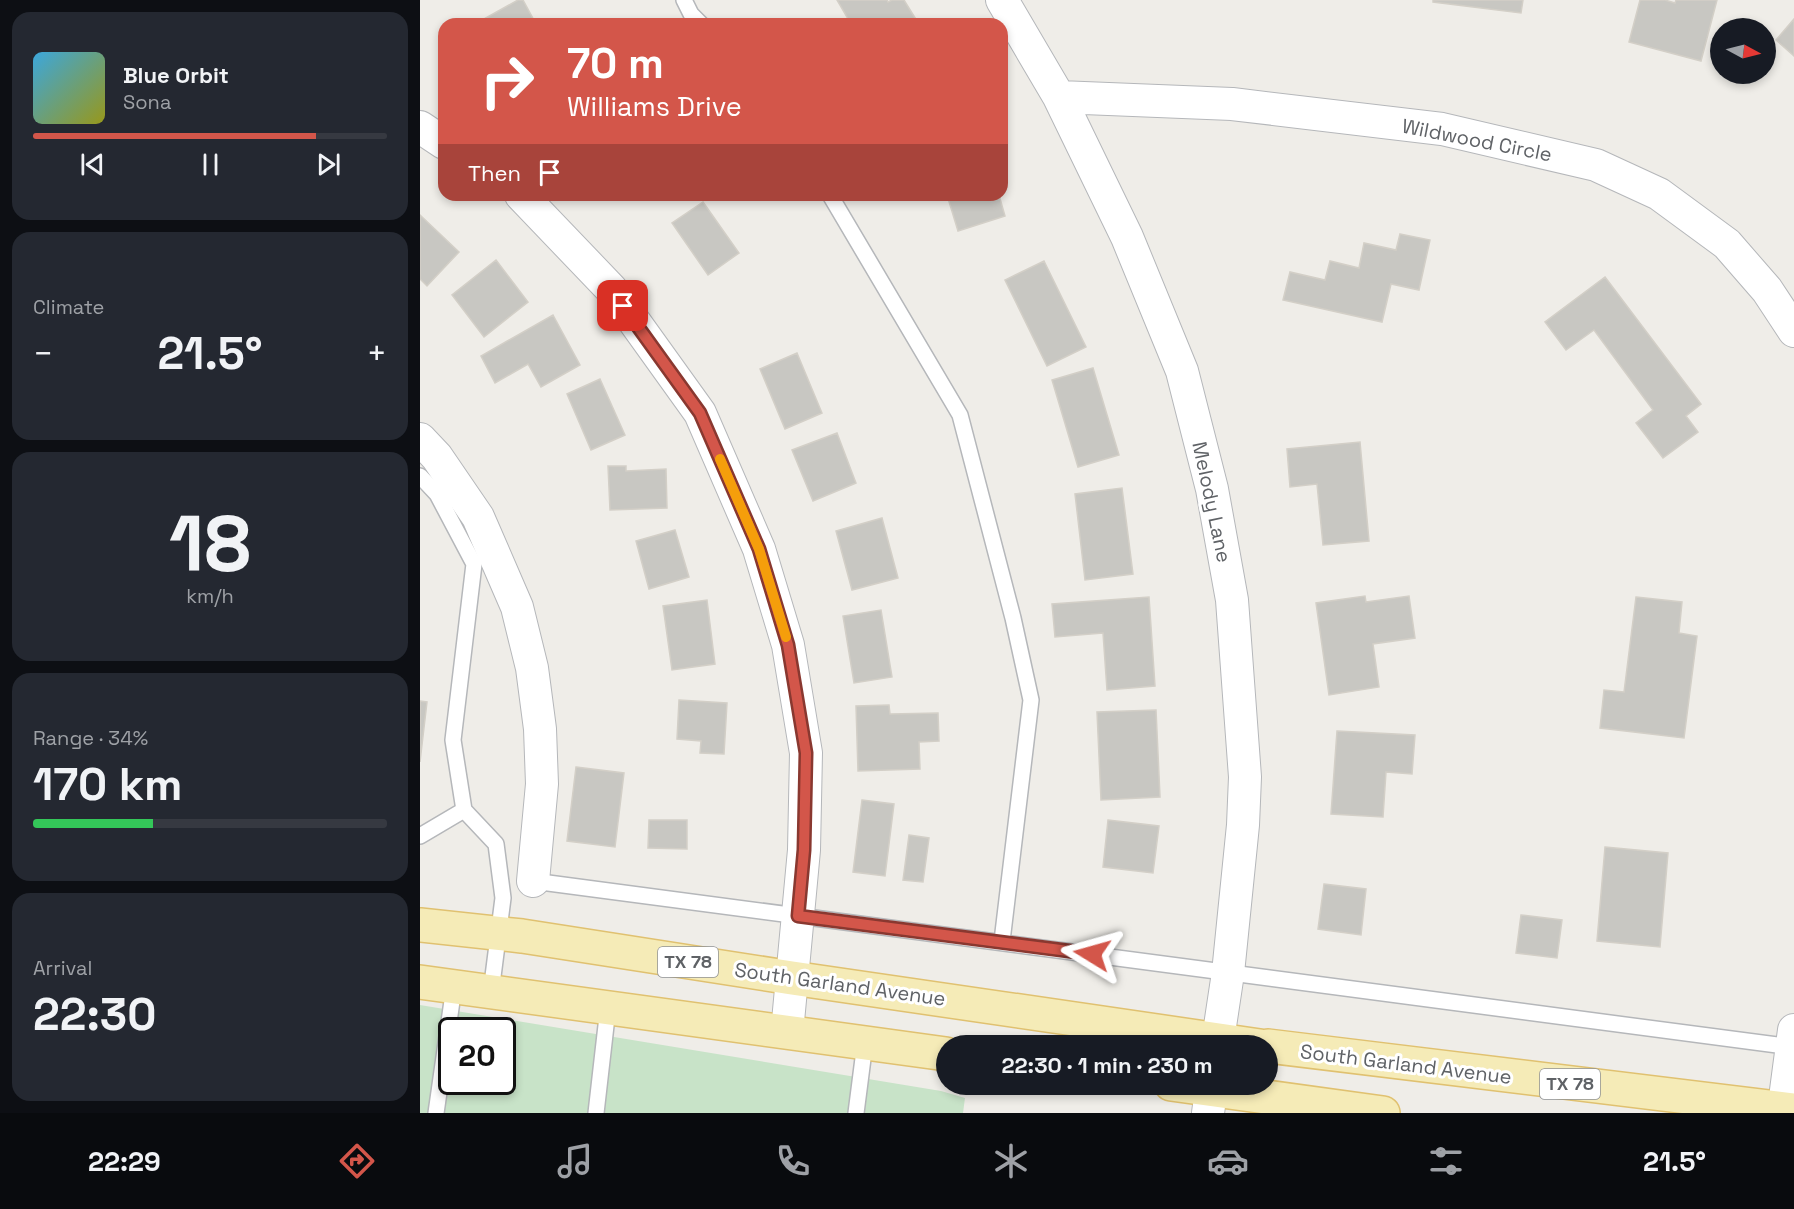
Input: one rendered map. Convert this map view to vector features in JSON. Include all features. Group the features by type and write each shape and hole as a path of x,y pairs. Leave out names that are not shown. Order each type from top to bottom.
{"main road":[{"name":"South Garland Avenue","path":"420,925 499,933 1166,1035"},
{"path":"420,982 936,1053"},
{"name":"South Garland Avenue","path":"1278,1047 1787,1111"},
{"path":"1211,1096 1383,1113"}],"street":[{"name":"Melody Lane","path":"1002,0 1059,97 1127,237 1182,371 1212,489 1232,600 1245,777 1243,825 1228,973 1219,1035"},
{"name":"Wildwood Circle","path":"1059,97 1232,104 1442,129 1596,165 1659,194 1727,243 1767,290 1794,331"},
{"path":"420,127 438,139"},
{"path":"526,201 610,289 700,413 759,549 788,645 806,753 804,850 787,1032"},
{"path":"420,440 438,457 478,517 517,607 532,669 540,729 542,784 532,881"},
{"path":"1787,1111 1793,1039"}],"lane":[{"path":"684,0 695,18"},
{"path":"834,201 960,415 1013,618 1031,700 1002,941"},
{"path":"420,476 437,494 474,564 453,740 464,810 496,844 502,898 490,992"},
{"path":"420,836 464,810"},
{"path":"532,881 1002,941 1228,973 1793,1039"},
{"path":"436,1113 454,987"},
{"path":"596,1113 608,1008"},
{"path":"856,1113 865,1043"}],"green space":[{"path":"420,1005 493,1017 438,1017 438,1095 516,1095 516,1021 936,1090 936,1095 955,1095 965,1098 963,1113 420,1113"}],"building":[{"path":"518,0 523,0 533,18 486,18"},
{"path":"837,0 887,0 888,2 904,0 915,18 848,18"},
{"path":"1433,0 1523,0 1521,13 1433,2"},
{"path":"1640,0 1665,0 1675,3 1676,0 1717,0 1712,18 1710,18 1701,61 1629,42"},
{"path":"1794,19 1794,56 1776,40"},
{"path":"949,201 1001,201 1005,216 958,231"},
{"path":"703,202 739,253 708,275 672,223"},
{"path":"420,215 459,252 427,286 420,279"},
{"path":"1400,234 1430,240 1419,290 1391,284 1382,322 1283,300 1290,272 1325,280 1330,261 1359,268 1364,243 1396,250"},
{"path":"496,260 528,302 484,337 452,295"},
{"path":"1044,261 1086,347 1047,366 1005,280"},
{"path":"1605,277 1701,404 1686,416 1698,432 1663,458 1636,423 1653,410 1594,330 1566,350 1545,322"},
{"path":"553,315 580,365 541,387 528,364 495,383 481,356"},
{"path":"797,353 822,413 785,429 760,369"},
{"path":"1093,368 1119,455 1078,467 1052,380"},
{"path":"600,379 625,435 591,450 567,394"},
{"path":"837,433 856,483 813,501 792,450"},
{"path":"1360,442 1369,541 1323,545 1317,484 1290,487 1287,449"},
{"path":"608,466 626,466 626,471 666,469 667,508 610,510"},
{"path":"1122,488 1133,574 1085,580 1075,494"},
{"path":"882,518 898,578 852,590 836,531"},
{"path":"675,530 689,577 649,589 636,541"},
{"path":"1365,596 1366,602 1409,596 1415,638 1373,644 1379,687 1329,695 1316,603"},
{"path":"1149,597 1155,686 1107,690 1103,633 1055,637 1052,604"},
{"path":"1636,597 1682,602 1679,633 1697,636 1684,738 1600,728 1604,690 1624,692"},
{"path":"707,600 715,664 672,670 663,606"},
{"path":"881,610 892,677 854,683 843,616"},
{"path":"679,700 727,703 724,754 700,753 701,741 677,739"},
{"path":"420,701 427,702 420,762"},
{"path":"889,705 890,714 938,713 939,741 919,742 920,769 858,771 856,706"},
{"path":"1156,710 1160,797 1101,800 1097,712"},
{"path":"1337,731 1415,735 1412,774 1386,772 1383,817 1331,814"},
{"path":"576,767 624,773 615,847 567,841"},
{"path":"862,800 894,804 885,876 853,872"},
{"path":"649,820 687,820 687,849 648,848"},
{"path":"1108,820 1159,826 1153,873 1103,867"},
{"path":"909,835 929,838 923,882 903,880"},
{"path":"1605,847 1668,853 1660,947 1597,941"},
{"path":"1324,884 1366,889 1361,935 1318,929"},
{"path":"1521,915 1562,920 1557,958 1516,953"}],"slow traffic":[{"path":"720,459 759,549 786,637"}],"route":[{"path":"623,306 700,413 759,549 788,645 806,753 804,850 798,916 1092,954"}]}
